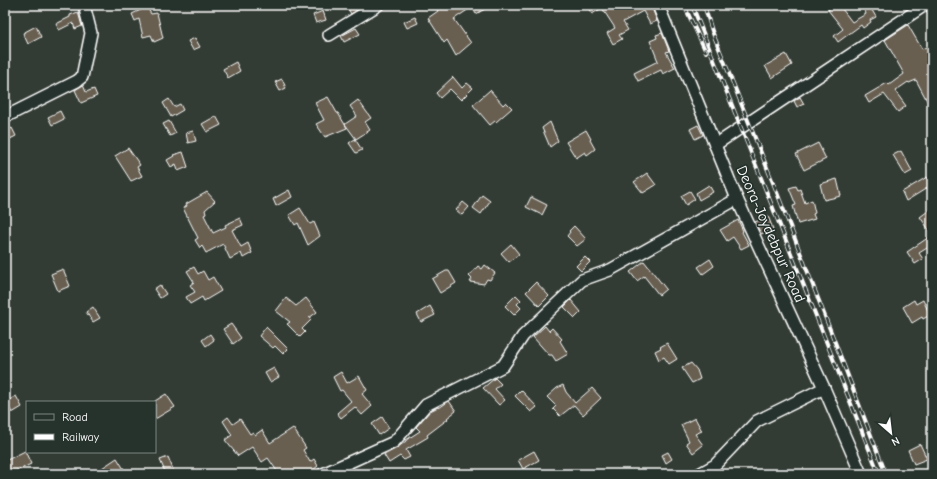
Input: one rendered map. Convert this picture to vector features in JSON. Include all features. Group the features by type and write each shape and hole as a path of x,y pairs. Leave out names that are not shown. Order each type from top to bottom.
{"street":[{"path":"5,117 78,81 82,77 91,33 84,5"},
{"path":"329,35 378,5"},
{"name":"Deora-Joydebpur Road","path":"658,5 737,199 824,388 861,474"},
{"path":"714,145 925,5"},
{"path":"323,474 394,442 426,405 503,366 523,336 582,280 610,270 737,199"},
{"path":"699,474 715,465 757,421 824,388"}],"building":[{"path":"346,5 365,5 351,14"},
{"path":"435,5 492,5 476,14 472,7 454,19 471,43 456,56 447,40 444,43 428,18 438,11"},
{"path":"586,5 651,5 657,21 650,24 643,11 623,22 628,30 619,35 622,39 613,44 607,33 615,28 602,8 592,14"},
{"path":"826,5 839,5 852,22 866,14 862,5 869,5 876,17 870,20 871,22 863,28 861,25 838,42 834,36 843,29 828,10"},
{"path":"147,7 151,14 157,13 163,38 154,42 151,35 143,37 139,19 135,21 132,14"},
{"path":"323,11 326,20 316,23 313,15"},
{"path":"78,12 82,26 75,29 73,23 59,30 56,24"},
{"path":"415,17 418,23 407,28 404,22"},
{"path":"908,25 922,49 932,44 932,110 916,80 909,83 908,82 895,91 906,106 898,112 884,94 869,103 865,96 887,83 889,85 904,74 885,40"},
{"path":"36,26 41,37 28,44 23,33"},
{"path":"356,28 360,34 344,42 341,36"},
{"path":"662,33 669,51 666,52 675,68 663,74 661,70 638,81 634,73 658,61 650,41 657,38 656,35"},
{"path":"195,38 200,47 193,50 188,41"},
{"path":"786,54 792,65 772,78 765,66"},
{"path":"236,62 240,71 228,78 223,69"},
{"path":"453,77 462,88 467,83 473,88 461,100 450,89 440,98 436,93"},
{"path":"282,79 286,88 280,91 275,82"},
{"path":"83,85 86,92 94,89 97,96 81,103 75,90"},
{"path":"490,90 503,105 506,102 512,108 496,122 495,121 490,125 473,105"},
{"path":"328,97 347,128 325,137 316,124 324,120 315,103"},
{"path":"800,97 804,104 797,107 794,101"},
{"path":"169,99 174,107 180,104 183,110 171,117 163,103"},
{"path":"358,100 371,118 365,122 370,130 356,139 345,124 357,116 350,106"},
{"path":"60,111 64,119 52,125 48,117"},
{"path":"216,116 221,125 207,132 202,124"},
{"path":"169,121 176,133 170,136 163,124"},
{"path":"550,122 558,141 550,147 542,128"},
{"path":"698,125 703,135 695,139 690,129"},
{"path":"12,128 16,136 10,139 6,131"},
{"path":"586,130 595,149 587,155 585,152 576,158 566,142"},
{"path":"193,131 196,141 188,143 186,133"},
{"path":"355,139 362,150 356,153 349,143"},
{"path":"818,143 826,159 804,170 796,154"},
{"path":"128,148 140,165 137,167 142,176 131,181 115,156"},
{"path":"901,151 912,171 905,175 893,155"},
{"path":"183,152 188,167 178,171 176,164 171,167 167,160 174,156 173,155"},
{"path":"647,173 656,185 643,193 634,182"},
{"path":"927,177 932,185 906,201 902,192"},
{"path":"837,179 841,196 824,200 820,184"},
{"path":"709,185 713,192 699,200 696,193"},
{"path":"796,186 798,190 800,189 805,203 812,200 815,219 798,224 793,206 796,205 789,188"},
{"path":"289,190 292,197 276,206 273,199"},
{"path":"690,191 695,199 686,205 681,196"},
{"path":"207,192 215,201 205,210 206,214 204,215 213,233 240,218 243,225 232,230 241,247 248,243 252,253 243,258 241,253 230,259 223,244 206,253 202,246 200,248 195,240 198,238 183,208 187,206 186,204"},
{"path":"482,195 490,201 481,214 473,208"},
{"path":"531,197 547,205 542,215 526,207"},
{"path":"463,202 469,207 462,215 456,210"},
{"path":"300,208 310,224 314,222 320,236 308,245 298,223 295,225 289,215"},
{"path":"932,208 932,234 920,217"},
{"path":"768,216 773,229 761,234 755,222"},
{"path":"738,220 749,245 741,249 733,237 727,241 720,230"},
{"path":"574,226 586,239 577,246 567,236 570,232 569,231"},
{"path":"932,235 932,245 919,253 923,259 915,264 907,252"},
{"path":"511,244 519,254 509,262 501,253"},
{"path":"585,257 590,262 581,271 576,266"},
{"path":"710,259 714,266 703,274 698,267"},
{"path":"644,261 666,289 659,295 644,276 637,281 630,272"},
{"path":"485,265 495,273 490,280 487,279 484,284 470,282 472,279 469,276 478,266 482,269"},
{"path":"194,267 198,274 203,271 208,280 213,277 221,291 204,301 202,297 190,304 186,297 195,292 190,285 194,282 187,271"},
{"path":"63,269 70,286 58,291 51,274"},
{"path":"446,271 449,271 456,283 440,293 432,279"},
{"path":"536,282 549,296 539,306 526,292"},
{"path":"160,285 166,294 160,298 154,289"},
{"path":"516,295 521,300 517,304 521,308 514,315 505,306"},
{"path":"286,298 296,306 306,298 317,312 309,318 311,320 302,329 305,332 300,337 287,324 290,322 276,311"},
{"path":"571,300 581,312 575,318 564,307"},
{"path":"914,300 916,304 923,300 930,315 923,319 922,317 912,323 903,307"},
{"path":"430,306 435,315 421,322 417,314"},
{"path":"93,307 100,318 93,322 86,312"},
{"path":"231,324 241,338 233,344 223,329"},
{"path":"545,326 549,331 552,328 562,339 560,341 568,354 556,361 552,355 549,355 533,337"},
{"path":"266,327 288,349 283,354 275,346 273,348 259,336"},
{"path":"210,334 214,340 206,346 202,340"},
{"path":"667,343 677,359 669,364 664,357 659,360 655,351"},
{"path":"691,363 697,370 700,379 692,383 682,368"},
{"path":"274,368 279,377 270,382 265,373"},
{"path":"341,372 347,383 359,376 367,390 362,394 372,406 362,415 355,407 341,418 337,413 351,401 342,390 340,391 333,377"},
{"path":"495,378 501,384 495,389 505,400 499,405 483,388"},
{"path":"563,385 566,392 575,403 592,388 601,398 583,415 574,405 560,416 553,409 556,406 547,397"},
{"path":"521,390 537,407 531,412 515,396"},
{"path":"166,394 175,407 156,418 155,401"},
{"path":"16,396 22,407 12,413 6,402"},
{"path":"449,401 456,411 427,435 428,437 406,450 410,457 404,460 400,456 389,463 384,455 397,448 420,431 416,427 430,411 438,407 439,408"},
{"path":"228,417 233,424 240,419 250,434 253,432 255,435 262,430 270,443 293,428 306,448 303,450 310,462 314,459 318,466 313,470 316,474 279,474 268,458 262,462 252,447 238,456 225,440 232,435 223,421"},
{"path":"382,417 389,428 379,435 372,424"},
{"path":"695,418 702,431 695,434 703,445 693,453 686,443 689,441 681,425"},
{"path":"920,444 927,459 914,464 908,450"},
{"path":"25,451 31,464 10,474 5,461"},
{"path":"534,451 539,460 523,469 518,460"},
{"path":"668,452 672,459 666,463 662,455"},
{"path":"168,457 175,474 166,474 160,460"},
{"path":"117,458 127,474 106,474 102,468"}],"railway":[{"path":"684,5 706,52"},
{"path":"692,5 879,474"},
{"path":"704,5 712,31 776,190 886,474"}]}
